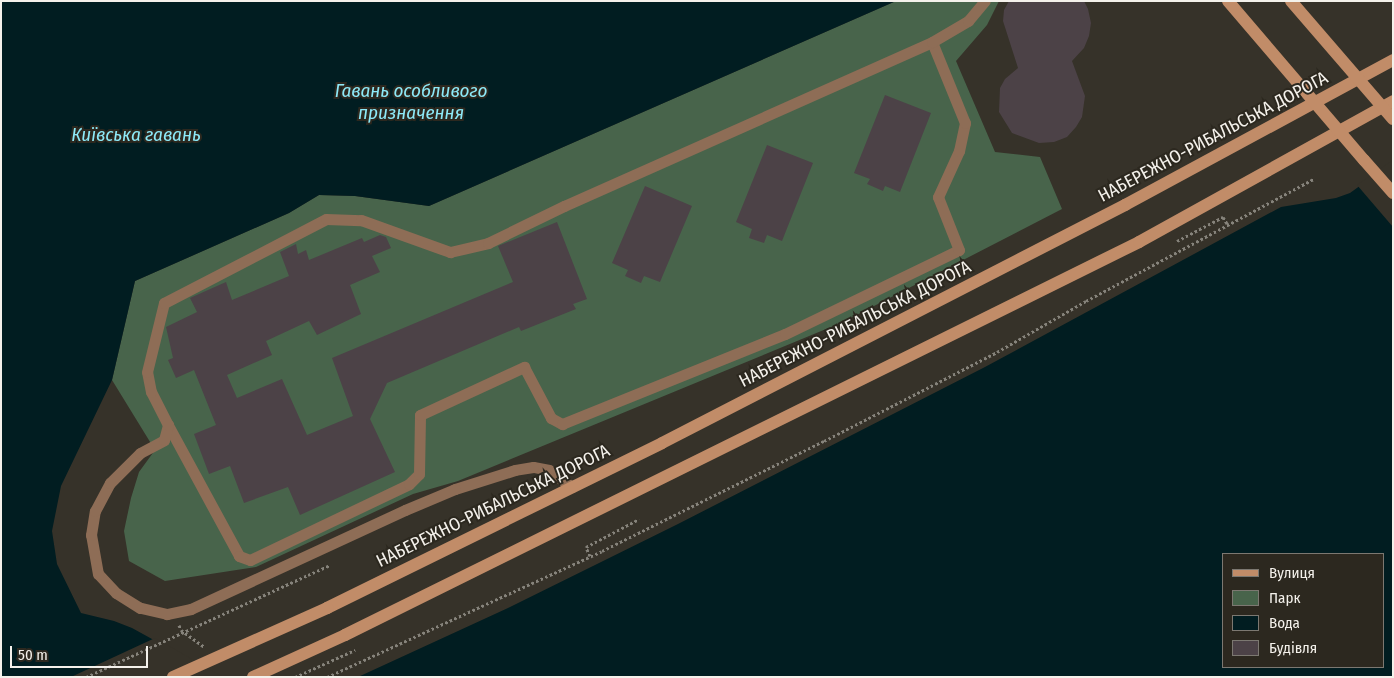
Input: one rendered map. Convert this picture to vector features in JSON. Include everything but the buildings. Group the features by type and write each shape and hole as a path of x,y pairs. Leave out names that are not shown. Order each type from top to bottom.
{"main road":[{"path":"1228,1 1393,193"},
{"path":"1291,1 1393,119"},
{"name":"НАБЕРЕЖНО-РИБАЛЬСЬКА ДОРОГА","path":"173,677 327,608 572,487 1125,204 1393,60"},
{"path":"254,677 345,635 1139,242 1393,101"}],"lane":[{"path":"932,42 965,123 958,151 938,197 959,250 785,334 562,424 551,418 524,367 420,415 419,474 408,484 250,560 239,556 151,392 147,372 164,303 326,219 361,220 450,252 488,243 564,206 932,42 968,21 985,1"},
{"path":"168,425 164,440 140,453 110,483 95,511 91,534 98,574 116,593 132,604 154,612 167,614 191,609 405,510 456,489 515,470 533,467 549,470 572,487"}],"path":[{"path":"327,677 590,556 824,441 997,352 1086,301 1314,179"},
{"path":"1173,243 1223,217 1228,225"},
{"path":"590,556 586,547 639,519"},
{"path":"86,677 330,565"},
{"path":"295,677 355,650"}],"green space":[{"path":"896,1 999,1 987,25 956,61 995,152 1040,157 1062,209 843,322 458,481 413,494 256,567 165,581 129,561 124,531 131,498 139,472 155,450 112,380 135,281 289,213 319,195 355,196 429,206"}],"water":[{"name":"Київська гавань","path":"1,1 896,1 429,206 355,196 319,195 289,213 135,281 112,380 61,486 52,531 57,564 81,613 114,621 132,628 221,677 1,677"},
{"path":"1393,162 1393,677 358,677 508,608 678,524 985,367 1281,207 1336,198 1350,193"}],"pier":[{"path":"1393,160 1393,227 1357,185"},
{"path":"155,638 223,677 71,677"}],"water label":[{"name":"Гавань особливого призначення","path":"411,102"}]}
